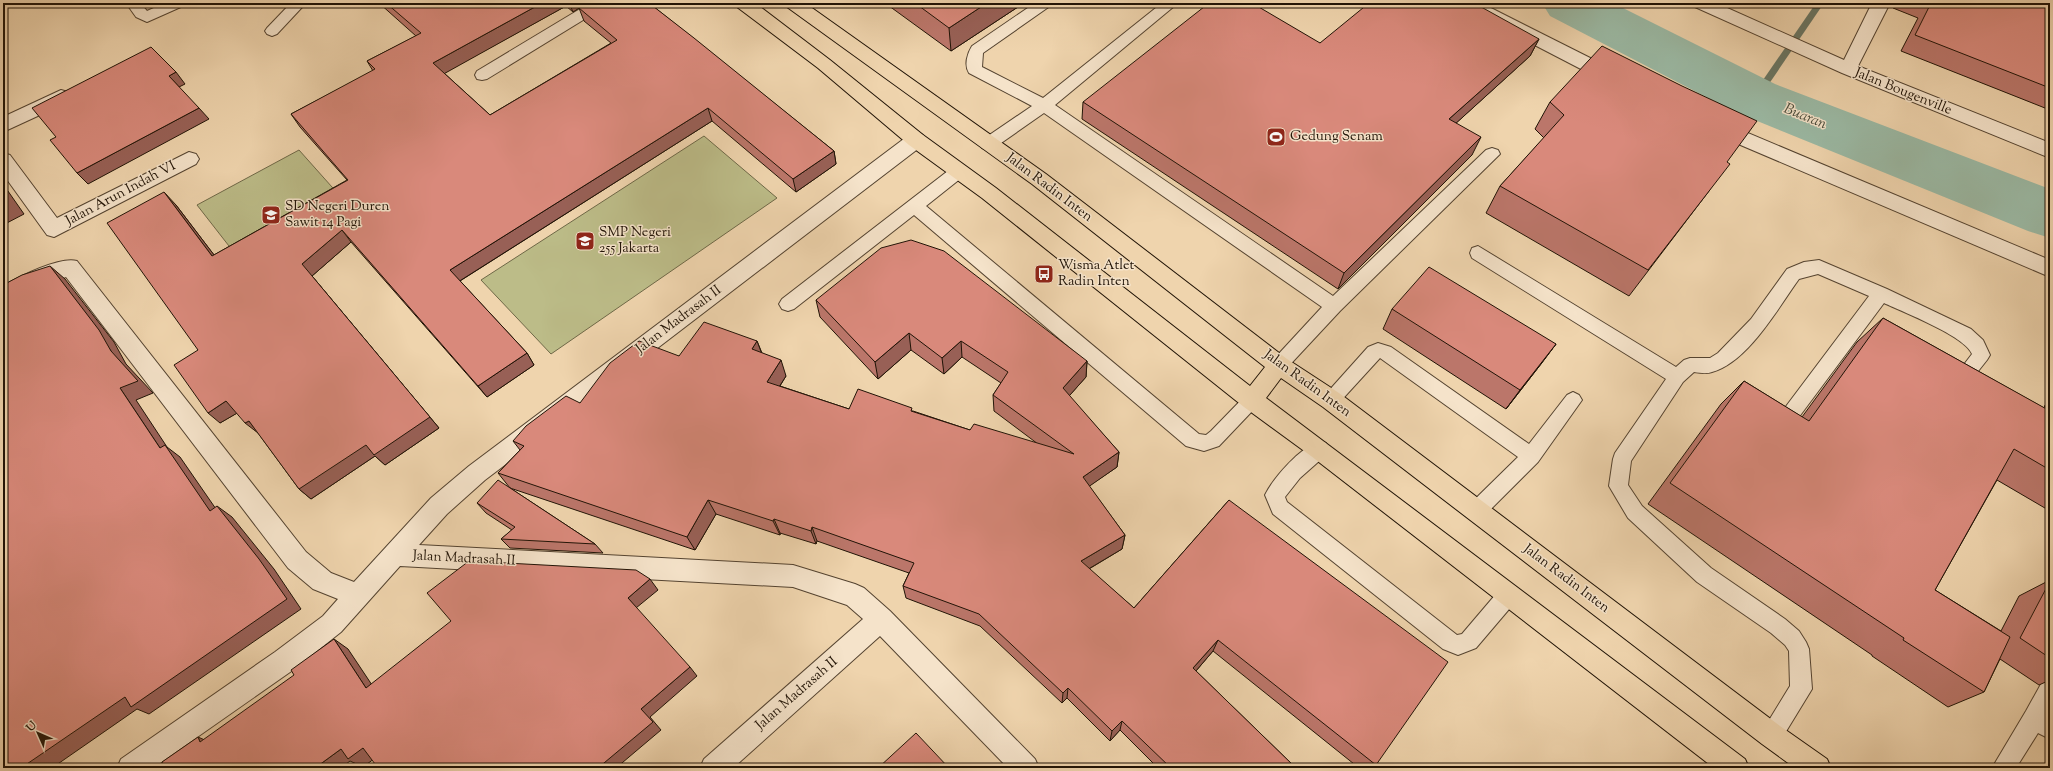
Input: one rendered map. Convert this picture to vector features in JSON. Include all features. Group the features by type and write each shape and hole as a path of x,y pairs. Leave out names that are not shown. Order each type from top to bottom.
{"main road":[{"path":"743,3 824,64 916,140 959,171 1252,400 1319,449 1736,768"},
{"name":"Jalan Radin Inten","path":"794,3 988,144 1039,179 1279,365 1331,400 1771,735 1818,768"},
{"path":"1252,400 1279,365"}],"street":[{"path":"1467,3 1629,86"},
{"path":"1848,69 1881,3"},
{"name":"Jalan Bougenville","path":"1712,5 1758,29 1814,55 2050,151"},
{"path":"3,125 74,90"},
{"path":"1700,120 2050,269"},
{"name":"Jalan Madrasah II","path":"130,768 284,661 332,624 439,506 477,473 916,140"},
{"name":"Jalan Arun Indah VI","path":"3,160 54,229 188,158"},
{"path":"3,296 31,281 70,267 191,422 259,513 297,560 322,581 357,595"},
{"name":"Jalan Madrasah II","path":"396,555 793,576 855,596 881,619 1026,768"},
{"name":"Jalan Madrasah II","path":"713,768 881,619"}],"lane":[{"path":"133,3 141,14 147,17 178,3"},
{"path":"272,31 299,3"},
{"path":"482,75 601,3"},
{"path":"1044,3 977,50 974,69 1044,105 1334,306"},
{"path":"988,144 1044,105 1171,3"},
{"path":"1279,365 1334,306 1492,154"},
{"path":"788,304 959,171"},
{"path":"915,206 1193,440 1202,443 1210,443 1230,425 1252,400"},
{"path":"1478,254 1677,378"},
{"path":"1771,735 1801,689 1799,650 1792,638 1778,626 1704,575 1635,512 1618,486 1622,458 1677,378 1690,365 1713,365 1720,361 1746,338 1793,274 1804,269 1819,267 1881,294 1965,334 1977,345 1981,355 1958,384"},
{"path":"1790,415 1881,294"},
{"path":"1331,400 1374,352 1378,350 1385,352 1531,456"},
{"path":"1476,511 1531,456 1573,400"},
{"path":"1319,449 1294,472 1275,495 1280,508 1450,642 1458,645 1469,641 1508,594"},
{"path":"2003,768 2042,723 2048,691"}],"green space":[{"path":"704,136 777,198 551,354 481,280"},
{"path":"299,150 340,196 236,255 197,205"}],"building":[{"path":"386,3 542,3 433,63 490,115 617,40 579,8 587,3 649,3 834,151 793,179 708,108 450,270 527,353 478,386 342,230 302,264 430,417 374,455 366,445 299,489 249,421 245,423 226,401 208,413 174,365 198,350 107,223 164,192 212,256 348,180 291,114 375,69 367,61 421,33"},
{"path":"915,3 987,3 949,28"},
{"name":"Gedung Senam","path":"1209,3 1252,3 1320,43 1369,3 1474,3 1539,39 1449,119 1481,137 1344,273 1083,102"},
{"path":"1931,3 2050,3 2050,88 1915,35"},
{"path":"1602,46 1757,121 1727,162 1730,164 1648,270 1500,186 1564,115 1550,102"},
{"path":"151,47 176,72 169,76 199,108 77,173 50,140 56,137 32,108"},
{"path":"3,193 6,198 3,200"},
{"path":"911,240 944,251 1087,361 1063,388 1119,452 1083,477 1125,535 1081,561 1134,608 1229,500 1448,662 1376,765 1218,640 1193,668 1296,768 1171,768 1122,721 1112,731 1068,688 1063,693 979,614 903,586 914,563 812,527 811,531 774,519 773,521 708,500 687,537 498,473 524,446 513,441 526,426 566,396 580,403 610,363 639,341 679,356 704,322 757,341 752,349 781,360 767,382 849,409 858,389 912,408 911,411 970,430 974,424 1074,454 993,395 1008,372 961,341 942,358 909,333 875,362 816,300 881,248"},
{"path":"50,266 99,330 111,351 138,381 120,388 160,448 165,445 210,511 217,506 259,559 287,599 131,707 125,697 21,768 3,768 3,285 22,275"},
{"path":"1429,267 1556,344 1520,390 1392,309"},
{"path":"1883,318 2050,411 2050,470 2014,449 1935,590 2010,637 1984,692 1903,640 1904,638 1670,483 1744,381 1809,421"},
{"path":"498,480 595,544 501,539 515,527 477,503"},
{"path":"469,561 636,570 650,579 628,598 690,667 641,709 653,722 598,768 378,768 363,748 348,759 341,749 315,768 165,768 162,762 198,737 200,742 294,675 291,670 334,639 366,688 451,621 427,593"},
{"path":"2050,581 2050,658 2020,638"},
{"path":"916,733 949,768 878,768"}],"waterway":[{"name":"Buaran","path":"1569,3 1755,98 2050,214"},
{"path":"1755,98 1820,3"}],"place":[{"name":"Gedung Senam","path":"1276,137"},
{"name":"SD Negeri Duren Sawit 14 Pagi","path":"271,215"},
{"name":"SMP Negeri 255 Jakarta","path":"585,241"},
{"name":"Wisma Atlet Radin Inten","path":"1044,274"}]}
